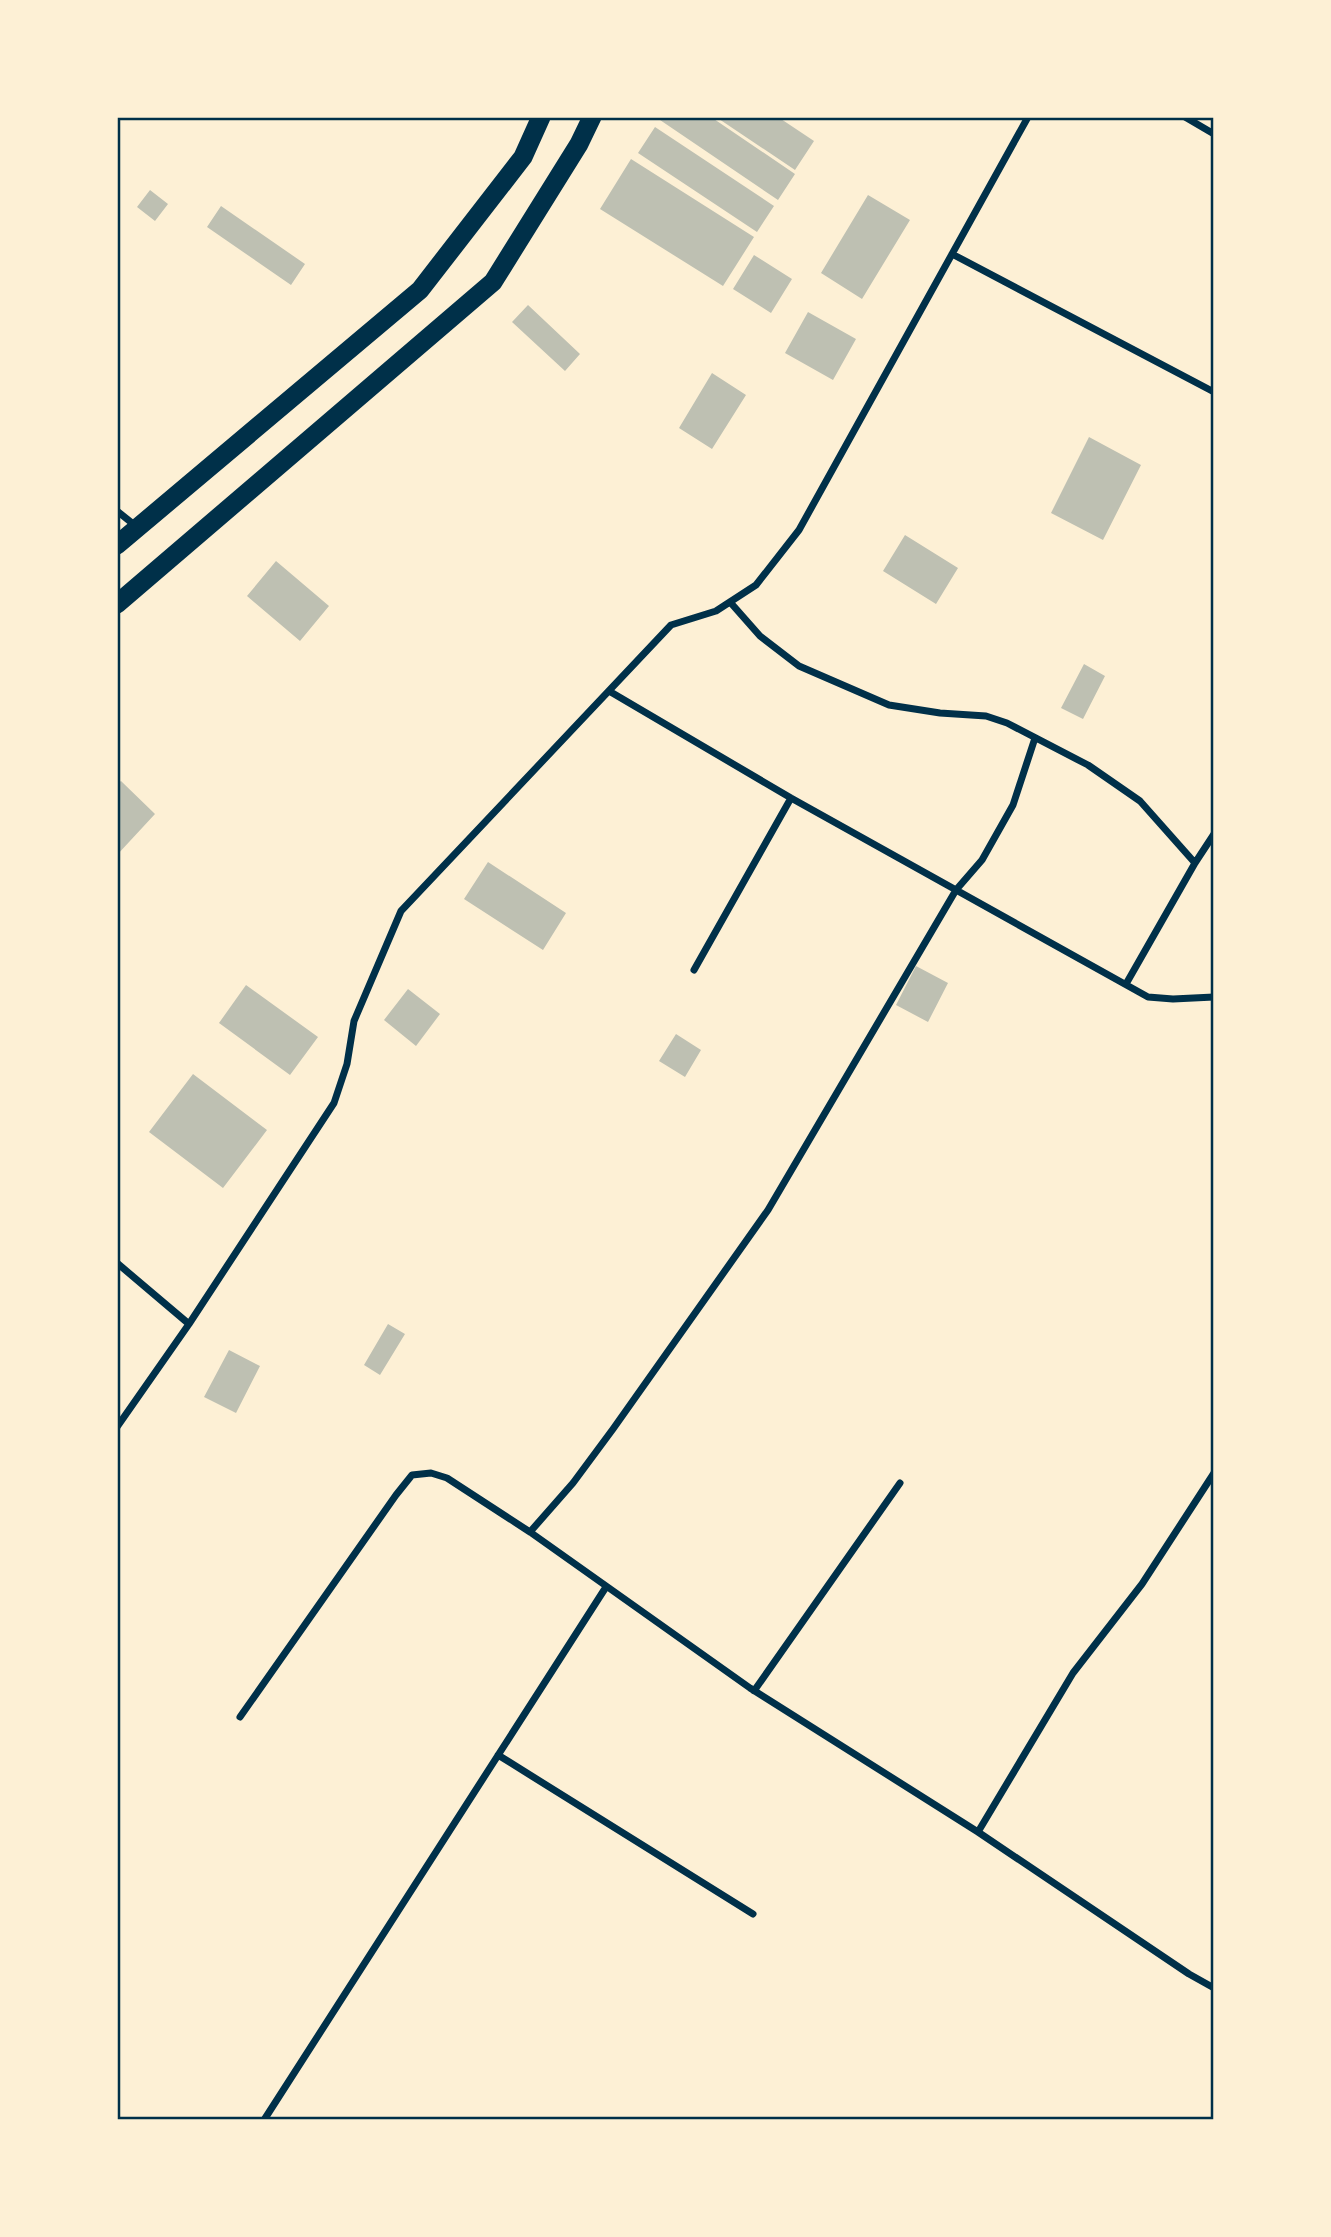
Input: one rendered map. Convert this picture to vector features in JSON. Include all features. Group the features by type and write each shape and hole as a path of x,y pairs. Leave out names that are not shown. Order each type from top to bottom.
{"highway":[{"path":"117,545 420,290 523,157 541,117"},
{"path":"117,604 493,282 579,144 592,117"}],"street":[{"path":"117,1427 189,1324 334,1103 347,1064 354,1021 401,911 671,625 716,611 756,585 799,530 1028,117"},
{"path":"1185,117 1214,134"},
{"path":"952,254 1214,392"},
{"path":"117,511 138,528"},
{"path":"730,602 760,636 800,666 889,705 940,713 986,716 1007,723 1088,765 1140,801 1195,863"},
{"path":"609,691 791,798 1148,997 1214,997"},
{"path":"530,1532 573,1483 605,1440 768,1210 956,890 982,860 1013,805 1035,738"},
{"path":"694,970 791,798"},
{"path":"1126,984 1214,834"},
{"path":"117,1263 189,1324"},
{"path":"240,1717 412,1475 431,1473 447,1478 530,1532 754,1691 978,1832 1189,1974 1214,1988"},
{"path":"978,1832 1073,1673 1142,1584 1214,1473"},
{"path":"754,1691 900,1483"},
{"path":"264,2120 606,1587"},
{"path":"498,1755 753,1914"}],"building":[{"path":"662,117 711,117 795,174 778,200 660,120"},
{"path":"716,117 778,117 814,141 795,170"},
{"path":"655,127 774,206 757,232 638,153"},
{"path":"631,159 754,237 723,286 600,209"},
{"path":"150,190 168,204 155,221 137,207"},
{"path":"868,195 910,220 862,299 821,273"},
{"path":"221,206 305,264 291,285 207,227"},
{"path":"754,255 792,279 771,313 733,289"},
{"path":"528,305 580,354 565,371 512,322"},
{"path":"808,312 856,339 833,380 785,353"},
{"path":"712,373 746,395 712,449 679,428"},
{"path":"1089,437 1141,465 1103,540 1051,513"},
{"path":"905,535 958,568 936,604 883,571"},
{"path":"276,561 329,606 300,641 247,596"},
{"path":"1084,664 1105,676 1083,719 1061,708"},
{"path":"121,781 155,814 117,855 117,784"},
{"path":"488,862 566,913 543,950 464,899"},
{"path":"916,966 948,983 928,1022 896,1005"},
{"path":"246,985 318,1037 290,1075 219,1023"},
{"path":"408,989 440,1014 416,1046 384,1020"},
{"path":"676,1034 701,1050 685,1077 659,1061"},
{"path":"193,1074 267,1130 223,1188 149,1132"},
{"path":"388,1324 405,1334 380,1375 364,1365"},
{"path":"229,1350 260,1366 236,1413 204,1397"}]}
